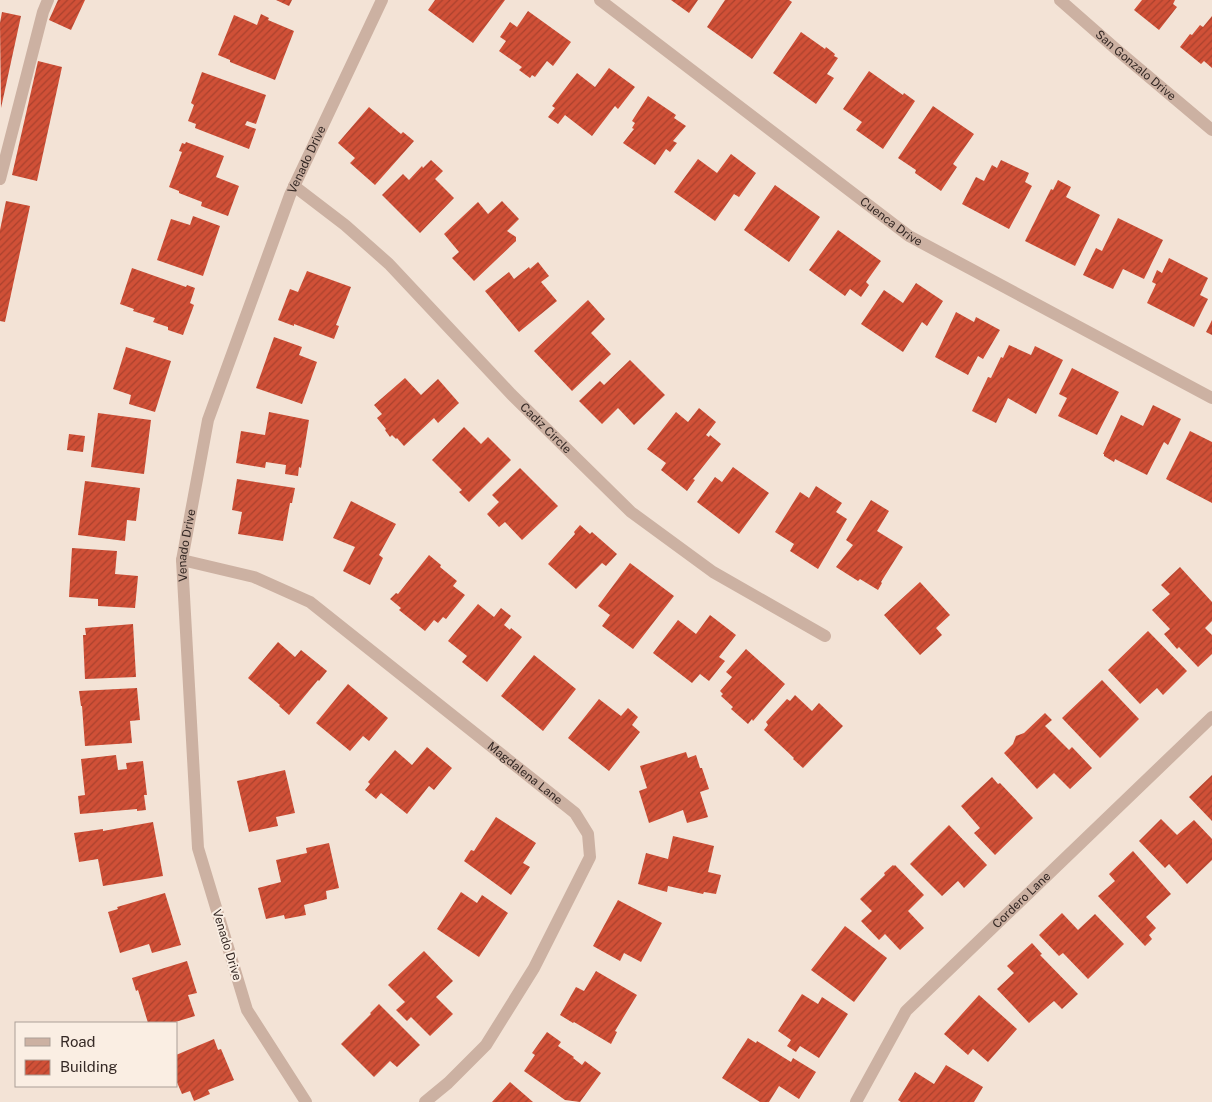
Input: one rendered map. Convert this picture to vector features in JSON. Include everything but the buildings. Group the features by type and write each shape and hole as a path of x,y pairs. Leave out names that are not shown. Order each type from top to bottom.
{"street":[{"path":"0,179 43,12 48,0"},
{"name":"Venado Drive","path":"306,1102 246,1010 198,848 182,560 208,420 294,186 382,0"},
{"name":"Cuenca Drive","path":"600,0 910,236 1212,398"},
{"name":"San Gonzalo Drive","path":"1060,0 1116,50 1212,130"},
{"name":"Cadiz Circle","path":"294,186 345,224 389,264 510,394 631,512 713,572 824,636"},
{"name":"Magdalena Lane","path":"182,560 254,577 310,602 575,813 588,834 590,856 534,968 486,1046 426,1102"},
{"name":"Cordero Lane","path":"856,1102 906,1011 1212,717"}]}
